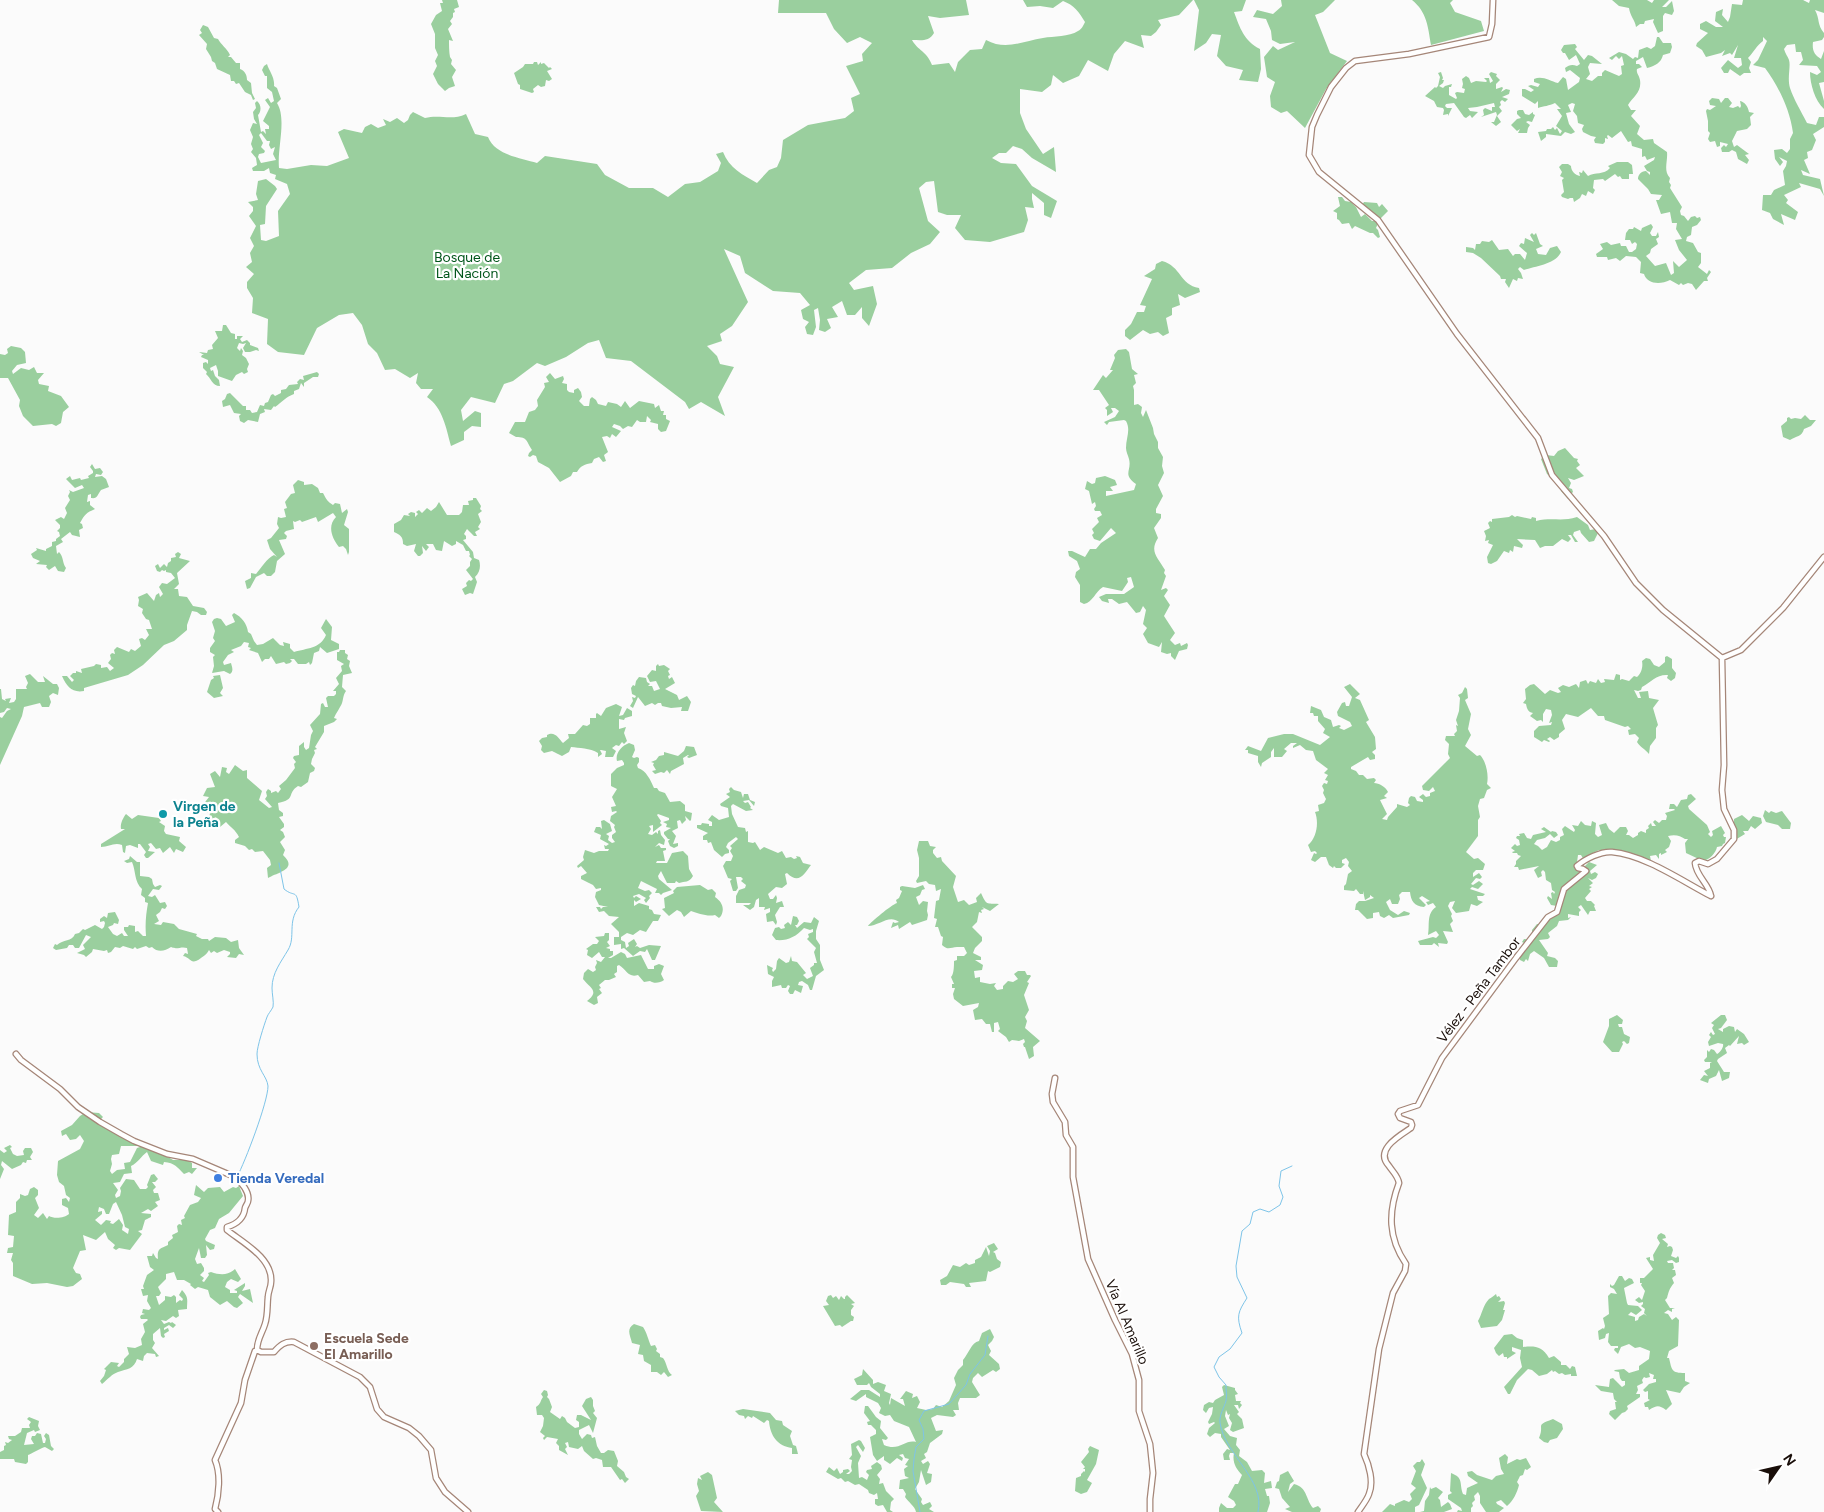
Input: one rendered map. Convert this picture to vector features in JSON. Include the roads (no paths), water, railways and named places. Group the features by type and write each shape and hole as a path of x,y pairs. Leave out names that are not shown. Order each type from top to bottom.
{"street":[{"path":"1493,0 1492,24 1488,37 1408,54 1354,61 1346,68 1331,88 1312,127 1309,155 1319,172 1378,220 1457,334 1538,438 1552,475 1604,536 1636,583 1663,610 1722,658 1741,650 1783,608 1824,557"},
{"name":"Vélez - Peña Tambor","path":"1358,1512 1370,1494 1371,1482 1364,1454 1379,1349 1393,1293 1405,1271 1406,1264 1398,1252 1392,1232 1391,1218 1399,1183 1398,1178 1384,1162 1384,1156 1391,1142 1411,1128 1412,1125 1411,1122 1400,1118 1398,1114 1407,1108 1418,1105 1442,1058 1516,958 1548,918 1556,912 1564,889 1586,871 1578,868 1579,864 1599,854 1612,852 1641,859 1711,896 1710,891 1698,872 1696,863 1699,861 1708,864 1717,859 1734,839 1734,830 1724,808 1722,790 1724,765 1722,658"},
{"path":"16,1054 21,1060 60,1089 78,1107 121,1134 168,1154 193,1159 236,1178 247,1192 249,1200 245,1206 245,1213 239,1222 227,1227 227,1230 244,1241 259,1255 267,1267 272,1280 268,1294 265,1324 257,1341 258,1350"},
{"name":"Vía Al Amarillo","path":"1055,1078 1052,1094 1053,1102 1065,1122 1066,1135 1072,1147 1073,1177 1088,1259 1132,1354 1139,1380 1139,1411 1150,1444 1153,1473 1150,1512"},
{"path":"258,1350 261,1352 274,1352 287,1341 294,1342 360,1377 370,1387 377,1409 384,1417 409,1428 431,1450 436,1478 445,1492 468,1512"},
{"path":"218,1512 215,1509 219,1489 218,1466 215,1460 240,1403 255,1351 258,1350"}],"waterway":[{"path":"237,1177 256,1132 267,1094 268,1086 257,1060 257,1051 267,1017 273,1007 272,983 277,968 290,945 293,918 299,907 296,895 284,889 279,863"},
{"path":"1258,1512 1259,1500 1256,1489 1223,1435 1220,1420 1226,1401 1226,1385 1214,1367 1219,1357 1230,1349 1242,1333 1239,1314 1247,1298 1237,1277 1236,1266 1242,1231 1250,1224 1253,1212 1260,1209 1269,1212 1280,1205 1283,1197 1279,1186 1281,1171 1292,1166"},
{"path":"920,1512 913,1471 916,1447 924,1439 923,1429 919,1420 924,1411 949,1404 966,1385 970,1374 985,1355 988,1336"}],"place":[{"name":"Virgen de la Peña","path":"163,814"},
{"name":"Tienda Veredal","path":"218,1178"},
{"name":"Escuela Sede El Amarillo","path":"314,1346"}],"park label":[{"name":"Bosque de La Nación","path":"467,266"}]}
